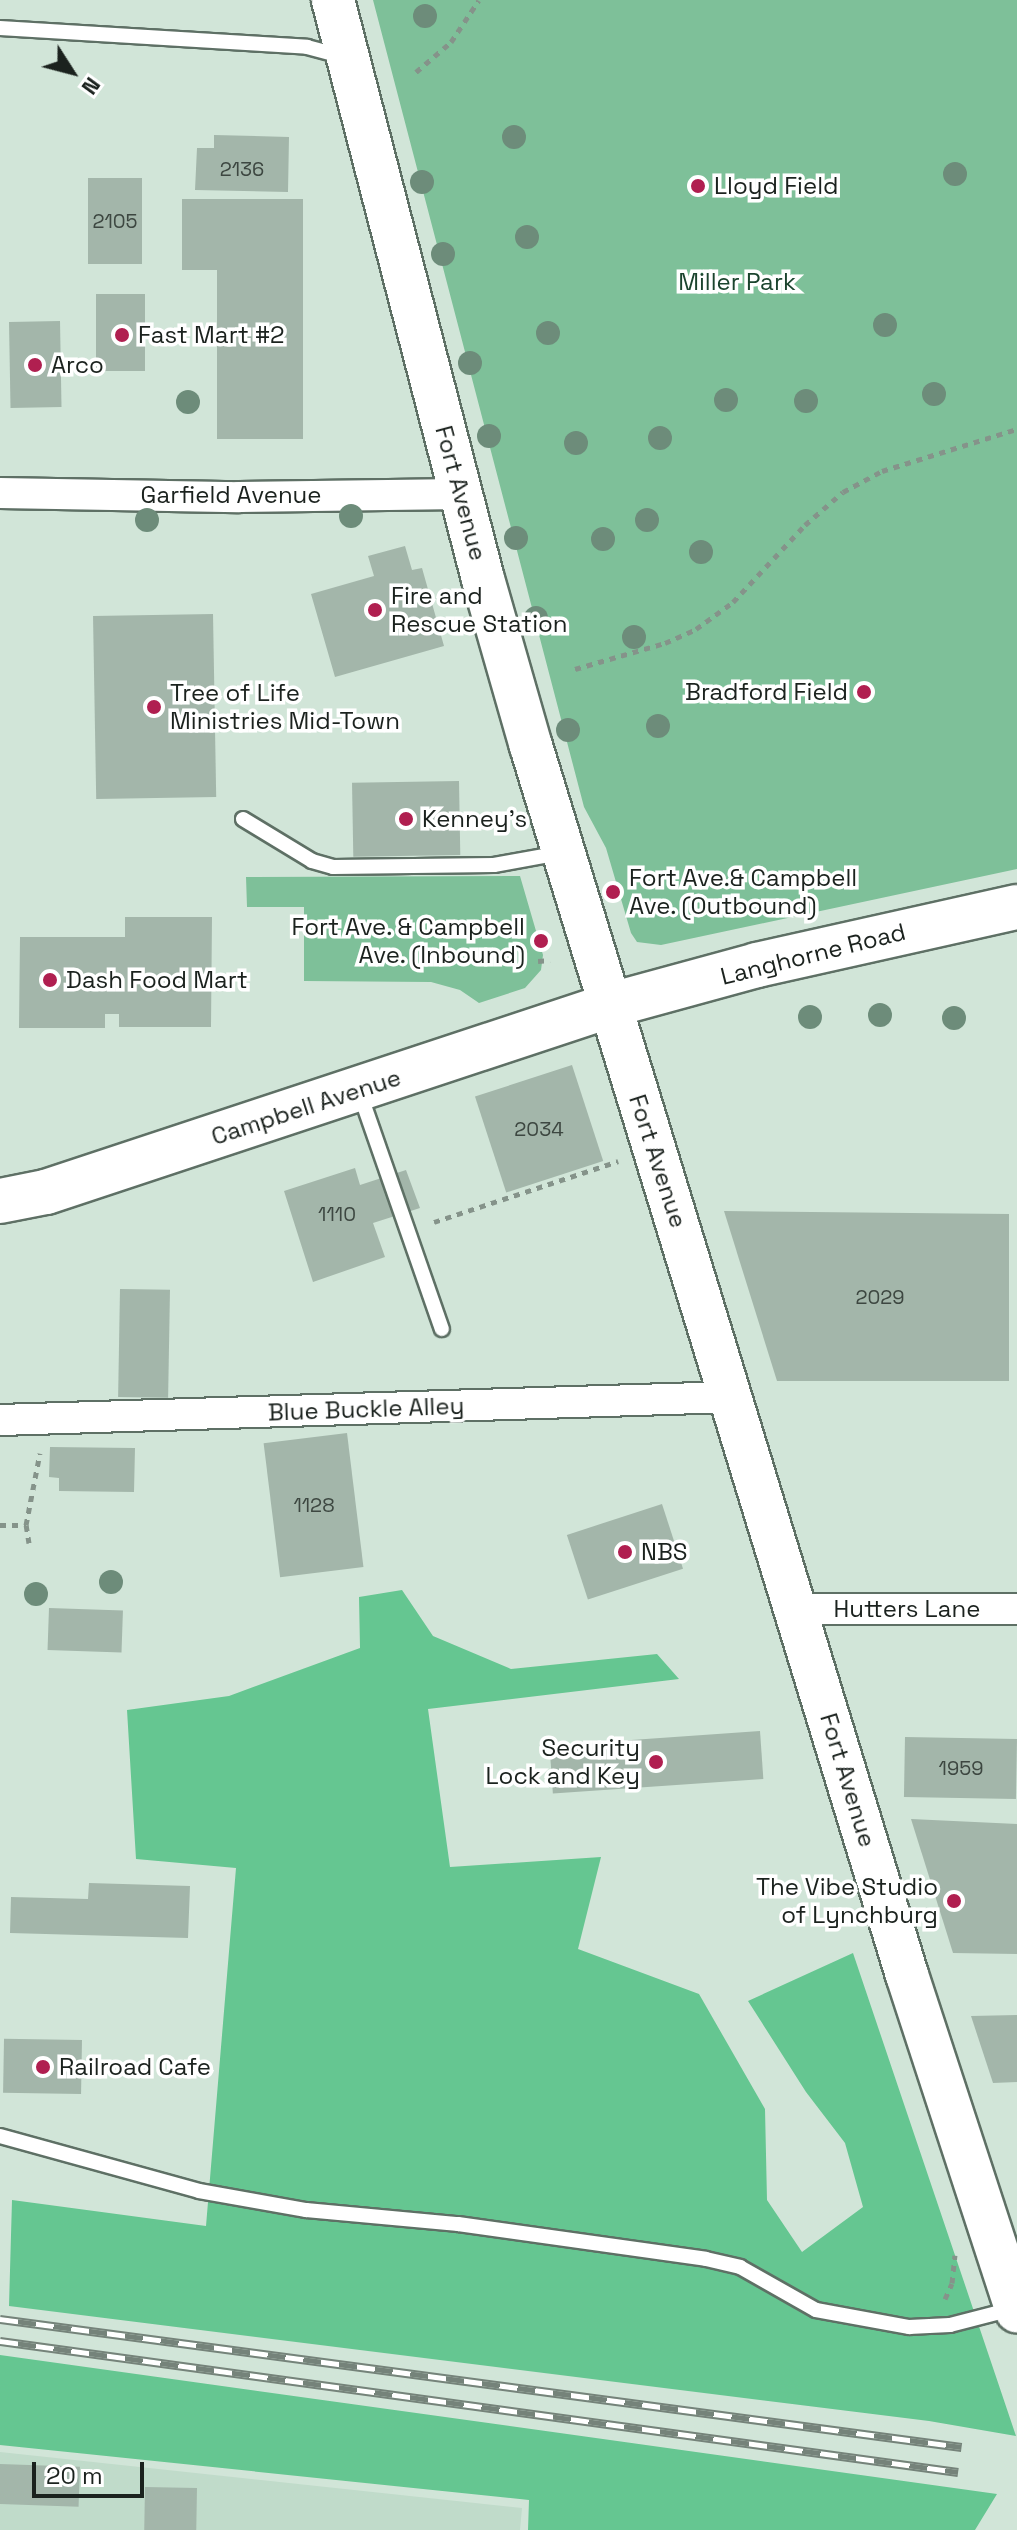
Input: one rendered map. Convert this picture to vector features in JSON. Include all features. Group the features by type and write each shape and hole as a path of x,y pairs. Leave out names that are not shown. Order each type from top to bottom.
{"main road":[{"name":"Fort Avenue","path":"333,0 462,494 563,853 611,1005 620,1046 732,1397 907,1975 1016,2310"},
{"name":"Langhorne Road","path":"611,1005 757,965 1017,907"},
{"name":"Campbell Avenue","path":"0,1201 46,1192 611,1005"}],"street":[{"name":"Garfield Avenue","path":"0,493 239,497 462,494"},
{"name":"Blue Buckle Alley","path":"0,1420 732,1397"},
{"name":"Hutters Lane","path":"796,1609 1017,1609"}],"lane":[{"path":"0,28 307,47 349,59"},
{"path":"243,819 312,861 333,867 494,865 563,853"},
{"path":"358,1091 442,1329"},
{"path":"0,2136 199,2191 306,2210 458,2224 706,2259 740,2267 816,2310 909,2327 1016,2310"}],"path":[{"path":"416,72 451,42 479,0"},
{"path":"575,669 665,643 696,629 733,602 805,525 843,492 882,471 1017,429"},
{"path":"538,961 550,960"},
{"path":"434,1222 619,1161"},
{"path":"29,1543 26,1525 42,1445"},
{"path":"0,1525 26,1525"},
{"path":"930,2326 952,2283 954,2242"}],"shaded area":[{"path":"0,2452 522,2508 520,2530 0,2530"}],"green space":[{"name":"Miller Park","path":"373,0 1017,0 1017,869 661,945 637,942 631,933 606,848 584,807"},
{"path":"520,876 543,955 541,970 525,988 479,1003 460,990 431,982 304,981 304,907 247,907 246,877"},
{"path":"402,1590 433,1636 511,1669 657,1654 679,1679 428,1709 450,1867 601,1857 578,1949 699,1994 765,2109 767,2200 802,2252 863,2207 845,2143 806,2092 748,2001 853,1953 1016,2436 929,2421 9,2306 12,2200 206,2226 236,1868 136,1859 127,1710 229,1696 360,1648 359,1597"},
{"path":"0,2355 997,2494 975,2530 528,2530 529,2500 0,2445"}],"building":[{"path":"214,135 289,137 288,192 195,190 197,148 214,148"},
{"path":"88,178 142,178 142,264 88,264"},
{"path":"182,199 303,199 303,439 217,439 217,270 182,270"},
{"path":"96,294 145,294 145,371 96,371"},
{"path":"60,321 62,407 11,408 9,322"},
{"name":"Fire and Rescue Station","path":"405,546 412,570 422,568 444,646 335,677 311,594 374,576 368,556"},
{"name":"Tree of Life Ministries Mid-Town","path":"213,614 216,797 96,799 93,616"},
{"name":"Kenney's","path":"459,781 460,855 353,857 352,783"},
{"path":"125,917 212,917 211,1027 119,1027 119,1014 105,1014 105,1028 19,1028 20,937 125,937"},
{"path":"572,1065 603,1161 506,1193 475,1097"},
{"path":"355,1168 360,1185 406,1170 420,1208 373,1223 385,1257 313,1282 284,1191"},
{"path":"724,1211 1009,1214 1009,1381 777,1381"},
{"path":"120,1289 170,1290 168,1398 118,1397"},
{"path":"347,1433 363,1567 280,1577 264,1443"},
{"path":"50,1447 135,1448 134,1492 59,1491 59,1478 49,1477"},
{"name":"NBS","path":"662,1504 683,1569 588,1600 567,1535"},
{"path":"49,1608 123,1611 121,1653 48,1650"},
{"name":"Security Lock and Key","path":"760,1731 763,1779 553,1794 550,1746"},
{"path":"905,1737 1017,1739 1016,1799 904,1797"},
{"path":"911,1819 1017,1824 1017,1954 953,1953"},
{"path":"89,1883 190,1886 188,1938 10,1933 11,1897 88,1899"},
{"path":"1017,2015 1017,2082 993,2083 971,2016"},
{"name":"Railroad Cafe","path":"4,2039 82,2040 81,2094 3,2093"},
{"path":"0,2464 80,2467 79,2507 0,2504"},
{"path":"145,2487 197,2488 196,2530 144,2530"}],"railway":[{"path":"0,2319 962,2447"},
{"path":"0,2341 958,2472"}],"place":[{"name":"Lloyd Field","path":"698,186"},
{"name":"Fast Mart #2","path":"122,335"},
{"name":"Arco","path":"35,365"},
{"name":"Fire and Rescue Station","path":"375,610"},
{"name":"Bradford Field","path":"864,692"},
{"name":"Tree of Life Ministries Mid-Town","path":"154,707"},
{"name":"Kenney's","path":"406,819"},
{"name":"Fort Ave.& Campbell Ave. (Outbound)","path":"613,892"},
{"name":"Fort Ave. & Campbell Ave. (Inbound)","path":"541,941"},
{"name":"Dash Food Mart","path":"50,980"},
{"name":"NBS","path":"625,1552"},
{"name":"Security Lock and Key","path":"656,1762"},
{"name":"The Vibe Studio of Lynchburg","path":"954,1901"},
{"name":"Railroad Cafe","path":"43,2067"}]}
